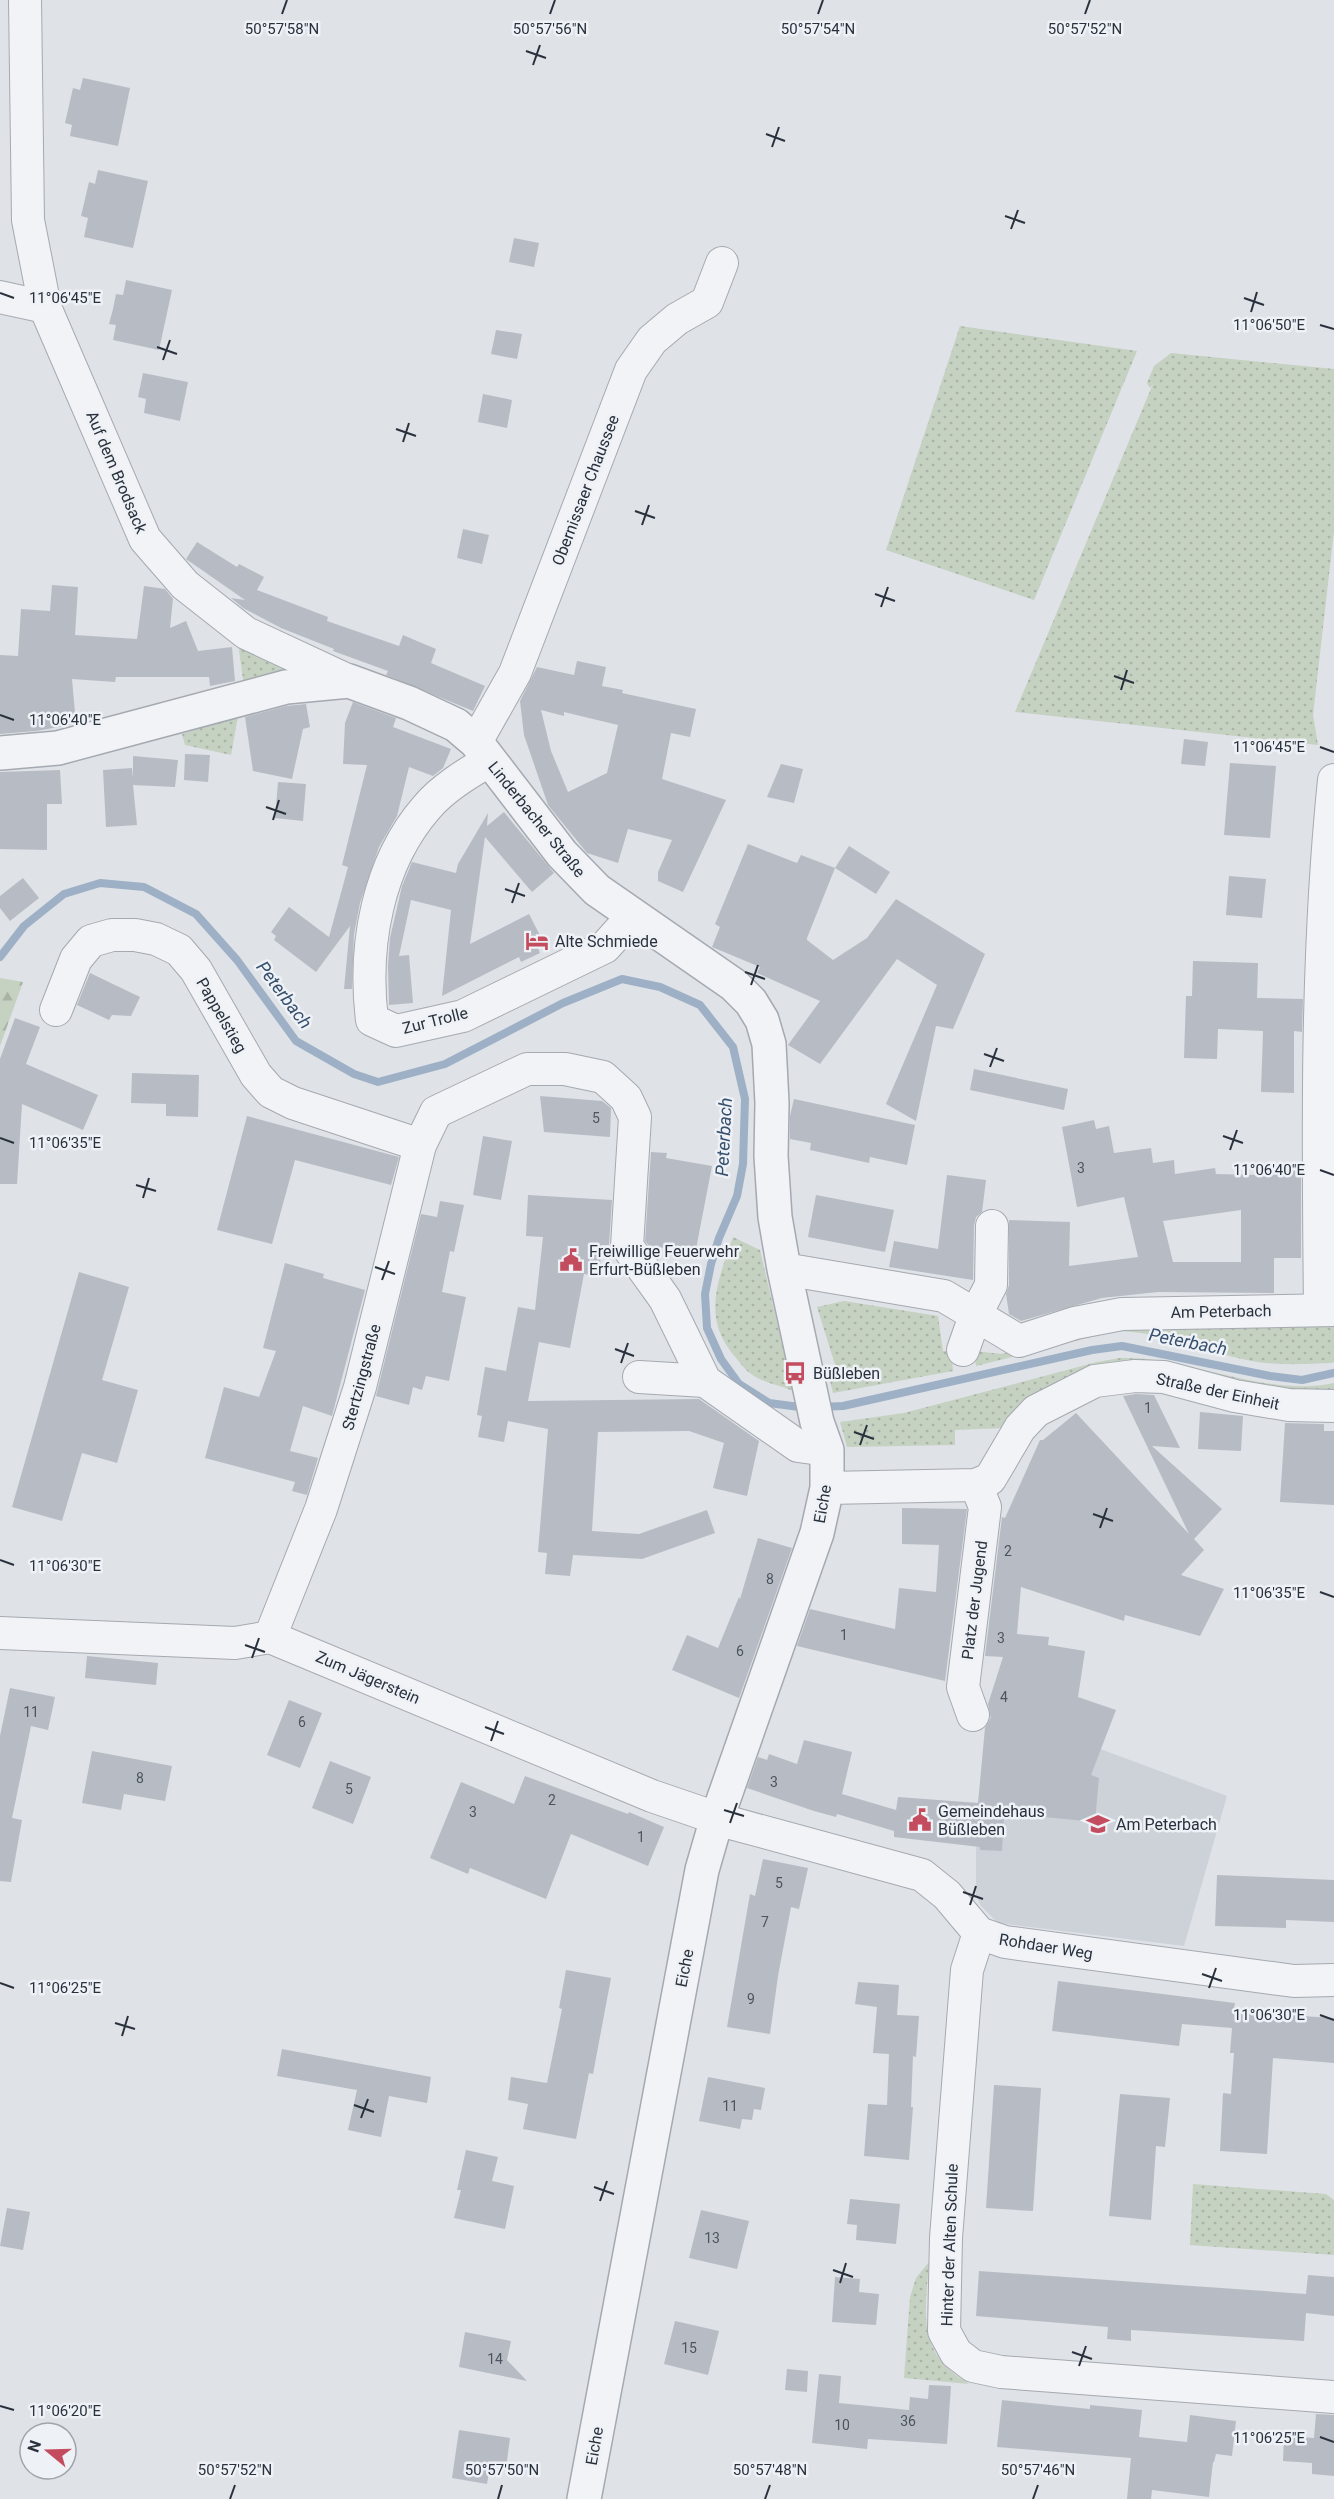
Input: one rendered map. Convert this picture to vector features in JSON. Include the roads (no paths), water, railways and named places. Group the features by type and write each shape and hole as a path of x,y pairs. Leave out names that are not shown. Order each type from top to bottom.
{"street":[{"name":"Auf dem Brodsack","path":"25,0 28,220 45,307 145,539 185,585 246,633 349,681"},
{"name":"Obernissaer Chaussee","path":"483,751 631,370 652,340 677,319 707,302 722,263"},
{"path":"0,297 45,307"},
{"name":"Linderbacher Straße","path":"0,753 58,748 286,687 349,681 410,703 456,725 483,751 512,792 577,870 597,890 734,985 751,1002 762,1020 770,1044 771,1156 775,1218 818,1421"},
{"name":"Zur Trolle","path":"483,751 469,773 428,806 404,838 390,865 370,940 368,990 372,1020 396,1031 463,1016 605,947 633,916"},
{"path":"1327,1310 1318,1149 1325,866 1334,780"},
{"name":"Pappelstieg","path":"56,1010 76,959 92,941 111,935 135,935 156,939 179,950 196,970 256,1075 271,1092 293,1103 420,1145"},
{"name":"Stertzingstraße","path":"270,1637 321,1509 360,1387 420,1145 436,1112 527,1069 564,1069 603,1077 626,1098 635,1117 627,1246 665,1299 705,1381"},
{"path":"963,1350 975,1316 991,1285 992,1226"},
{"name":"Am Peterbach","path":"784,1269 944,1296 1019,1341 1075,1323 1122,1314 1327,1310"},
{"name":"Straße der Einheit","path":"976,1485 990,1479 1020,1428 1036,1411 1095,1382 1135,1376 1164,1377 1235,1396 1288,1405 1334,1406"},
{"path":"639,1377 705,1381 798,1446 818,1421"},
{"name":"Eiche","path":"585,2499 702,1870 717,1818 817,1533 827,1488 818,1421"},
{"path":"827,1488 976,1485"},
{"name":"Platz der Jugend","path":"973,1715 963,1688 985,1507 976,1485"},
{"path":"0,1633 235,1643 270,1637"},
{"name":"Zum Jägerstein","path":"270,1637 652,1796 717,1818"},
{"name":"Rohdaer Weg","path":"717,1818 922,1875 947,1895 979,1933 1005,1942 1294,1981 1334,1980"},
{"name":"Hinter der Alten Schule","path":"979,1933 967,1970 946,2238 944,2331 956,2353 973,2366 1001,2372 1334,2397"}],"waterway":[{"name":"Peterbach","path":"0,957 24,926 64,894 100,883 144,887 196,914 237,960 296,1041 354,1074 378,1082 445,1064 563,1003 622,979 660,987 700,1005 733,1047 745,1099 743,1164 737,1196 719,1238 711,1264 705,1294 707,1328 721,1359 739,1384 769,1403 807,1408"},
{"name":"Peterbach","path":"820,1407 843,1406 1092,1350 1122,1346 1270,1376 1302,1380 1334,1373"}],"place":[{"name":"Alte Schmiede","path":"537,941"},
{"name":"Freiwillige Feuerwehr Erfurt-Büßleben","path":"571,1260"},
{"name":"Büßleben","path":"795,1373"},
{"name":"Gemeindehaus Büßleben","path":"920,1820"},
{"name":"Am Peterbach","path":"1098,1824"}]}
